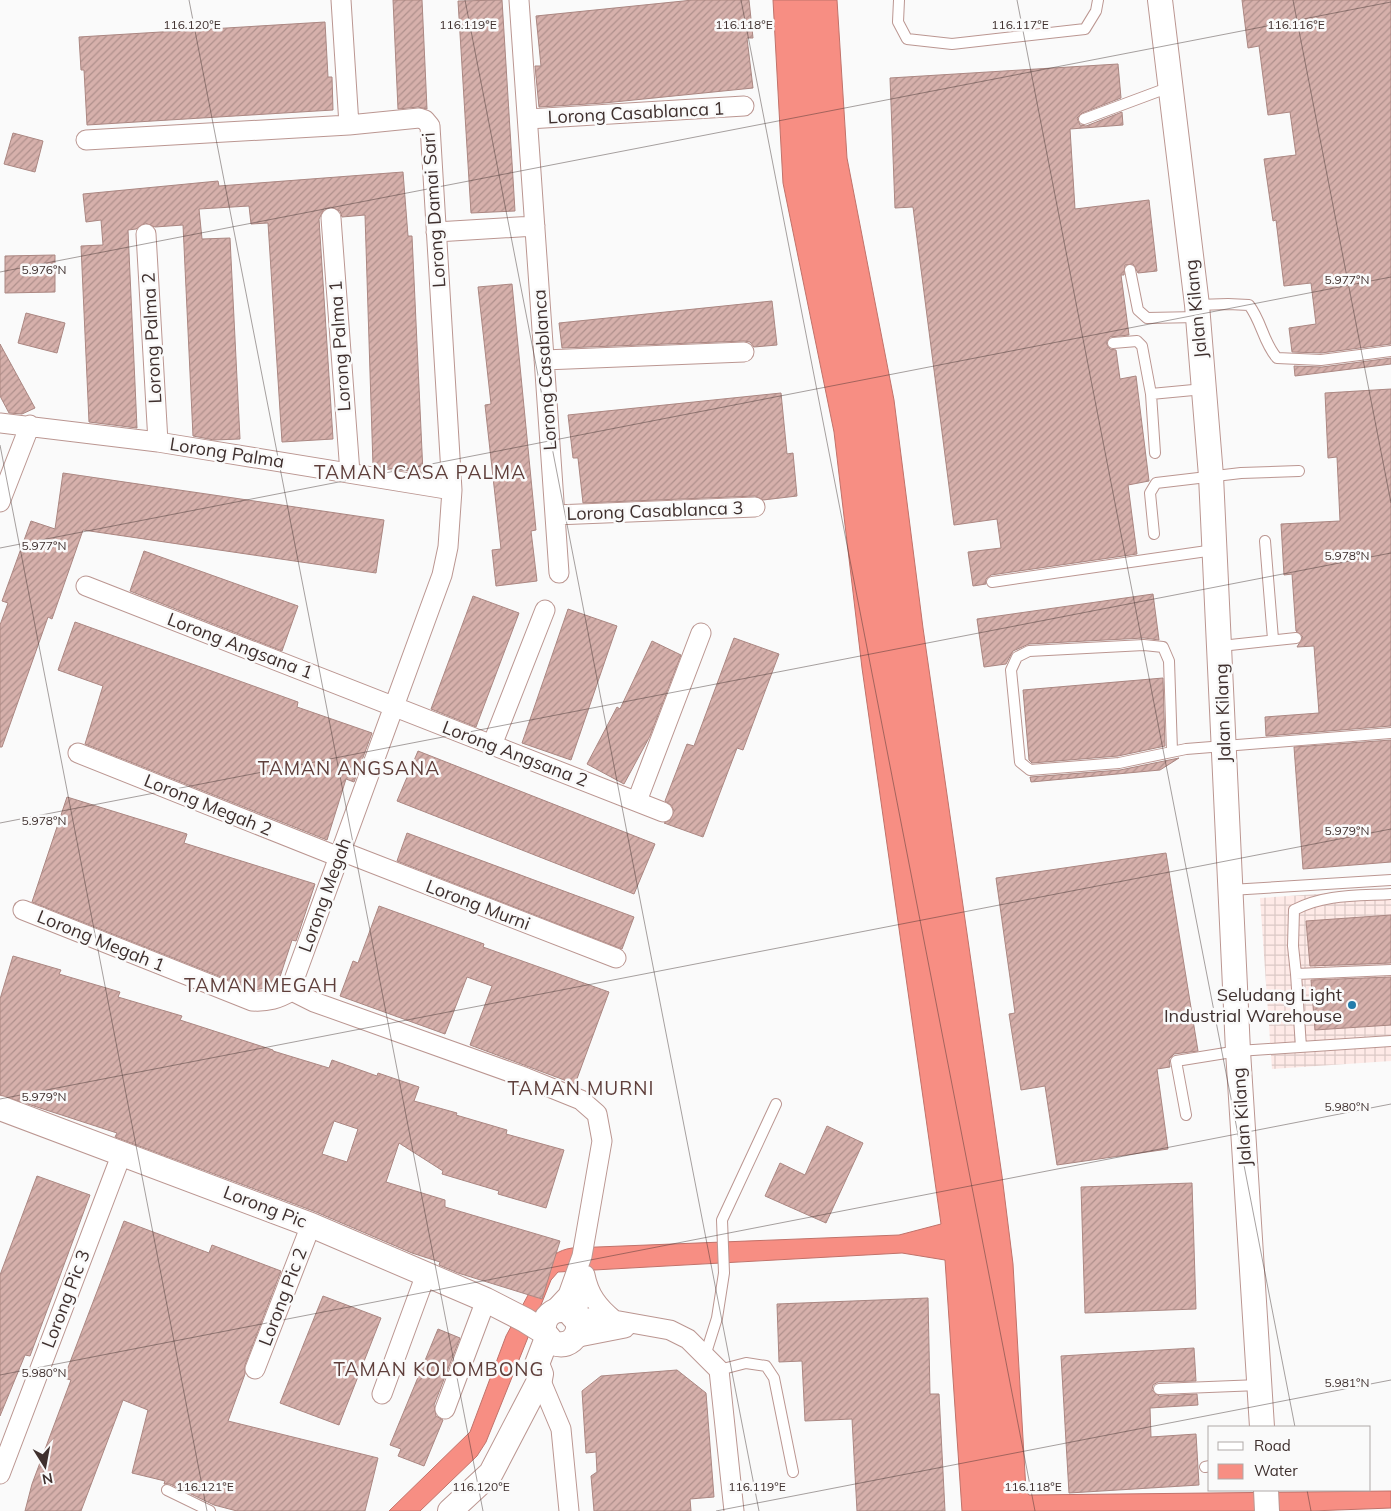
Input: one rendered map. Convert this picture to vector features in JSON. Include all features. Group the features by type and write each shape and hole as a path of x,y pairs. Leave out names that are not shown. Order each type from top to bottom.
{"street":[{"path":"341,0 349,125"},
{"name":"Lorong Casablanca","path":"519,0 559,574"},
{"name":"Jalan Kilang","path":"1160,0 1198,311 1211,476 1221,646 1238,1051 1262,1426"},
{"name":"Lorong Casablanca 1","path":"528,119 744,106"},
{"name":"Lorong Damai Sari","path":"86,140 425,120 430,126 452,490"},
{"name":"Lorong Palma 1","path":"331,218 350,473"},
{"path":"436,232 535,226"},
{"name":"Lorong Palma 2","path":"146,234 158,442"},
{"path":"544,360 744,352"},
{"name":"Lorong Palma","path":"0,423 30,425 158,442 452,490"},
{"path":"0,502 30,425"},
{"name":"Lorong Megah","path":"292,992 294,977 442,575 448,547 452,490"},
{"name":"Lorong Casablanca 3","path":"555,515 755,507"},
{"name":"Lorong Angsana 1","path":"86,586 394,707"},
{"path":"492,745 545,610"},
{"path":"637,801 702,633"},
{"name":"Lorong Angsana 2","path":"394,707 663,812"},
{"name":"Lorong Megah 2","path":"78,753 340,854"},
{"name":"Lorong Murni","path":"340,854 616,958"},
{"name":"Lorong Megah 1","path":"23,910 252,1001 265,1002 292,992"},
{"path":"292,992 314,1002 524,1077 581,1100 598,1114 602,1141 582,1261 568,1295 549,1325 551,1372 540,1377 491,1473 450,1511"},
{"name":"Lorong Pic","path":"0,1108 311,1224 486,1300 549,1325"},
{"name":"Lorong Pic 3","path":"0,1474 122,1153"},
{"name":"Lorong Pic 2","path":"255,1369 311,1224"},
{"path":"582,1261 592,1296 604,1312 614,1320"},
{"path":"382,1394 426,1274"},
{"path":"445,1409 486,1300"},
{"path":"549,1325 614,1320 670,1330 688,1339 719,1370 734,1511"},
{"path":"549,1325 641,1324"},
{"path":"540,1377 562,1429 569,1511"},
{"path":"1266,1491 1267,1511"}],"lane":[{"path":"899,0 898,22 907,39 952,44 1085,30 1096,11 1098,0"},
{"path":"1084,119 1171,87"},
{"path":"1130,270 1138,310 1147,318 1198,311 1228,304 1249,306 1256,314 1267,346 1277,358 1321,360 1391,351"},
{"path":"1113,343 1130,340 1137,341 1142,346 1151,394 1155,453"},
{"path":"1151,394 1204,389"},
{"path":"1154,534 1150,492 1156,483 1211,476 1299,471"},
{"path":"1265,541 1273,639"},
{"path":"992,582 1214,550"},
{"path":"1221,646 1296,638"},
{"path":"1172,751 1169,662 1163,647 1144,644 1029,651 1017,657 1011,670 1020,762 1030,770 1102,765 1172,751 1391,733"},
{"path":"1230,890 1391,880"},
{"path":"1301,1047 1293,946 1294,910 1308,902 1326,898 1391,894"},
{"path":"1296,974 1391,970"},
{"path":"1186,1115 1176,1061 1238,1051 1391,1042"},
{"path":"705,1356 716,1318 724,1274 722,1220 776,1104"},
{"path":"719,1370 746,1363 766,1366 774,1378 793,1472"},
{"path":"1159,1388 1259,1385"},
{"path":"167,1490 210,1511"}],"shaded area":[{"path":"1391,889 1391,1061 1272,1069 1260,898"}],"water":[{"path":"773,0 837,0 847,158 894,400 923,628 1002,1176 1013,1264 1026,1491 1029,1495 1391,1491 1391,1508 1311,1511 962,1511 945,1260 902,1253 558,1272 551,1280 486,1442 477,1456 420,1511 389,1511 470,1432 506,1336 542,1269 558,1252 572,1248 899,1235 941,1224 862,668 834,432 783,183"}],"building":[{"path":"393,0 422,0 427,109 418,107 398,109"},
{"path":"502,0 515,211 471,213 458,1"},
{"path":"693,0 749,0 753,38 747,38 753,88 604,103 539,107 535,66 541,66 536,16"},
{"path":"1242,0 1391,0 1391,344 1321,353 1292,352 1289,328 1316,324 1311,283 1284,286 1276,220 1273,221 1264,159 1296,155 1290,112 1268,115 1259,46 1248,48"},
{"path":"325,22 328,77 332,77 333,110 87,125 84,70 81,70 79,37"},
{"path":"1118,64 1121,98 1082,113 1077,118 1080,125 1086,126 1122,112 1123,125 1070,129 1075,209 1149,200 1157,271 1138,273 1133,264 1125,265 1124,275 1121,275 1129,335 1110,337 1106,343 1110,349 1116,350 1120,379 1136,376 1149,481 1128,485 1137,554 991,575 986,579 986,584 973,586 968,552 1001,548 997,519 954,525 913,207 895,208 890,78"},
{"path":"13,133 43,141 35,172 4,164"},
{"path":"403,172 408,236 412,236 423,473 373,466 365,215 342,217 340,211 331,207 324,209 319,219 333,439 282,442 268,223 251,224 249,206 199,209 202,239 230,238 240,439 214,440 193,436 183,225 155,227 145,223 136,229 128,230 137,428 89,422 81,246 103,245 101,220 86,222 83,194 218,181 219,186"},
{"path":"55,255 55,292 5,293 5,256"},
{"path":"512,284 536,530 531,531 537,581 496,586 492,550 501,549 485,405 491,404 478,287"},
{"path":"772,301 777,345 754,347 750,342 744,341 562,348 559,323"},
{"path":"26,313 65,323 57,353 18,343"},
{"path":"0,344 35,408 22,414 9,413 0,396"},
{"path":"1391,358 1391,364 1295,376 1294,366 1322,367"},
{"path":"1391,389 1391,726 1266,736 1265,717 1319,713 1314,646 1297,647 1303,637 1296,631 1292,574 1284,575 1281,524 1340,521 1337,457 1328,458 1325,393"},
{"path":"781,393 787,454 793,453 797,496 763,500 755,496 583,503 578,458 573,458 568,415"},
{"path":"63,473 384,520 376,573 83,530 52,619 48,617 2,747 0,747 0,625 8,603 2,601 31,521 55,529"},
{"path":"144,551 298,606 282,651 130,591"},
{"path":"1153,594 1159,640 1144,638 1029,644 1013,651 1006,664 984,667 977,619"},
{"path":"473,596 519,613 476,727 431,709"},
{"path":"568,609 617,626 571,760 522,743"},
{"path":"75,622 298,702 297,707 372,733 354,782 346,779 327,840 85,744 103,686 58,670"},
{"path":"734,638 779,654 743,750 737,748 703,837 664,823 670,820 674,811 671,805 665,801 687,744 694,746"},
{"path":"652,641 681,655 650,736 624,784 587,764 617,707 620,709"},
{"path":"1163,678 1165,746 1118,756 1032,763 1029,760 1023,690"},
{"path":"1391,740 1391,862 1303,869 1294,747"},
{"path":"418,751 655,844 634,894 397,801"},
{"path":"1179,758 1160,770 1031,782 1030,777 1120,770"},
{"path":"67,797 187,834 184,843 315,884 296,941 292,940 277,986 254,990 32,902"},
{"path":"407,833 634,917 622,949 397,861"},
{"path":"1166,853 1198,1051 1174,1054 1169,1059 1170,1067 1157,1069 1168,1149 1057,1165 1045,1086 1021,1090 1009,1014 1015,1013 996,878"},
{"path":"379,906 484,944 483,947 609,992 575,1084 470,1045 492,986 467,977 445,1034 340,996 353,961 358,963"},
{"path":"1391,915 1391,963 1310,966 1306,921"},
{"path":"13,956 61,970 59,974 120,992 118,997 182,1016 180,1020 273,1051 329,1068 332,1060 377,1076 378,1073 419,1087 414,1101 507,1130 506,1134 564,1150 546,1208 498,1194 499,1191 442,1174 443,1171 399,1143 386,1182 445,1200 445,1207 560,1241 542,1299 458,1273 439,1265 440,1262 412,1253 316,1212 115,1137 117,1133 0,1095 0,999","holes":["334,1121 358,1129 347,1162 322,1154"]},
{"name":"Seludang Light Industrial Warehouse","path":"1391,977 1391,1025 1315,1030 1311,980"},
{"path":"827,1126 863,1143 826,1223 765,1196 780,1163 805,1175"},
{"path":"37,1176 90,1195 30,1356 25,1355 0,1416 0,1275"},
{"path":"1192,1183 1196,1309 1085,1313 1081,1187"},
{"path":"124,1221 209,1253 212,1245 281,1271 245,1365 245,1374 228,1421 378,1458 365,1511 237,1511 214,1505 170,1484 164,1484 165,1481 132,1473 148,1410 123,1400 81,1511 25,1511 32,1484 71,1380 64,1378"},
{"path":"323,1296 381,1318 339,1425 280,1403"},
{"path":"928,1298 930,1394 939,1394 945,1511 857,1511 852,1419 805,1421 802,1361 779,1362 777,1304"},
{"path":"438,1329 460,1338 434,1405 436,1416 443,1420 424,1466 398,1456 401,1449 390,1445"},
{"path":"1194,1348 1196,1381 1158,1382 1153,1385 1152,1390 1159,1396 1197,1394 1198,1405 1150,1408 1151,1437 1196,1434 1199,1485 1069,1493 1061,1356"},
{"path":"677,1370 706,1393 714,1497 690,1499 691,1511 594,1511 591,1476 597,1472 596,1452 586,1453 582,1391 601,1376"}],"place":[{"name":"Seludang Light Industrial Warehouse","path":"1352,1005"}],"district":[{"name":"TAMAN CASA PALMA","path":"420,472"},
{"name":"TAMAN ANGSANA","path":"349,768"},
{"name":"TAMAN MEGAH","path":"261,985"},
{"name":"TAMAN MURNI","path":"581,1088"},
{"name":"TAMAN KOLOMBONG","path":"439,1369"}]}
